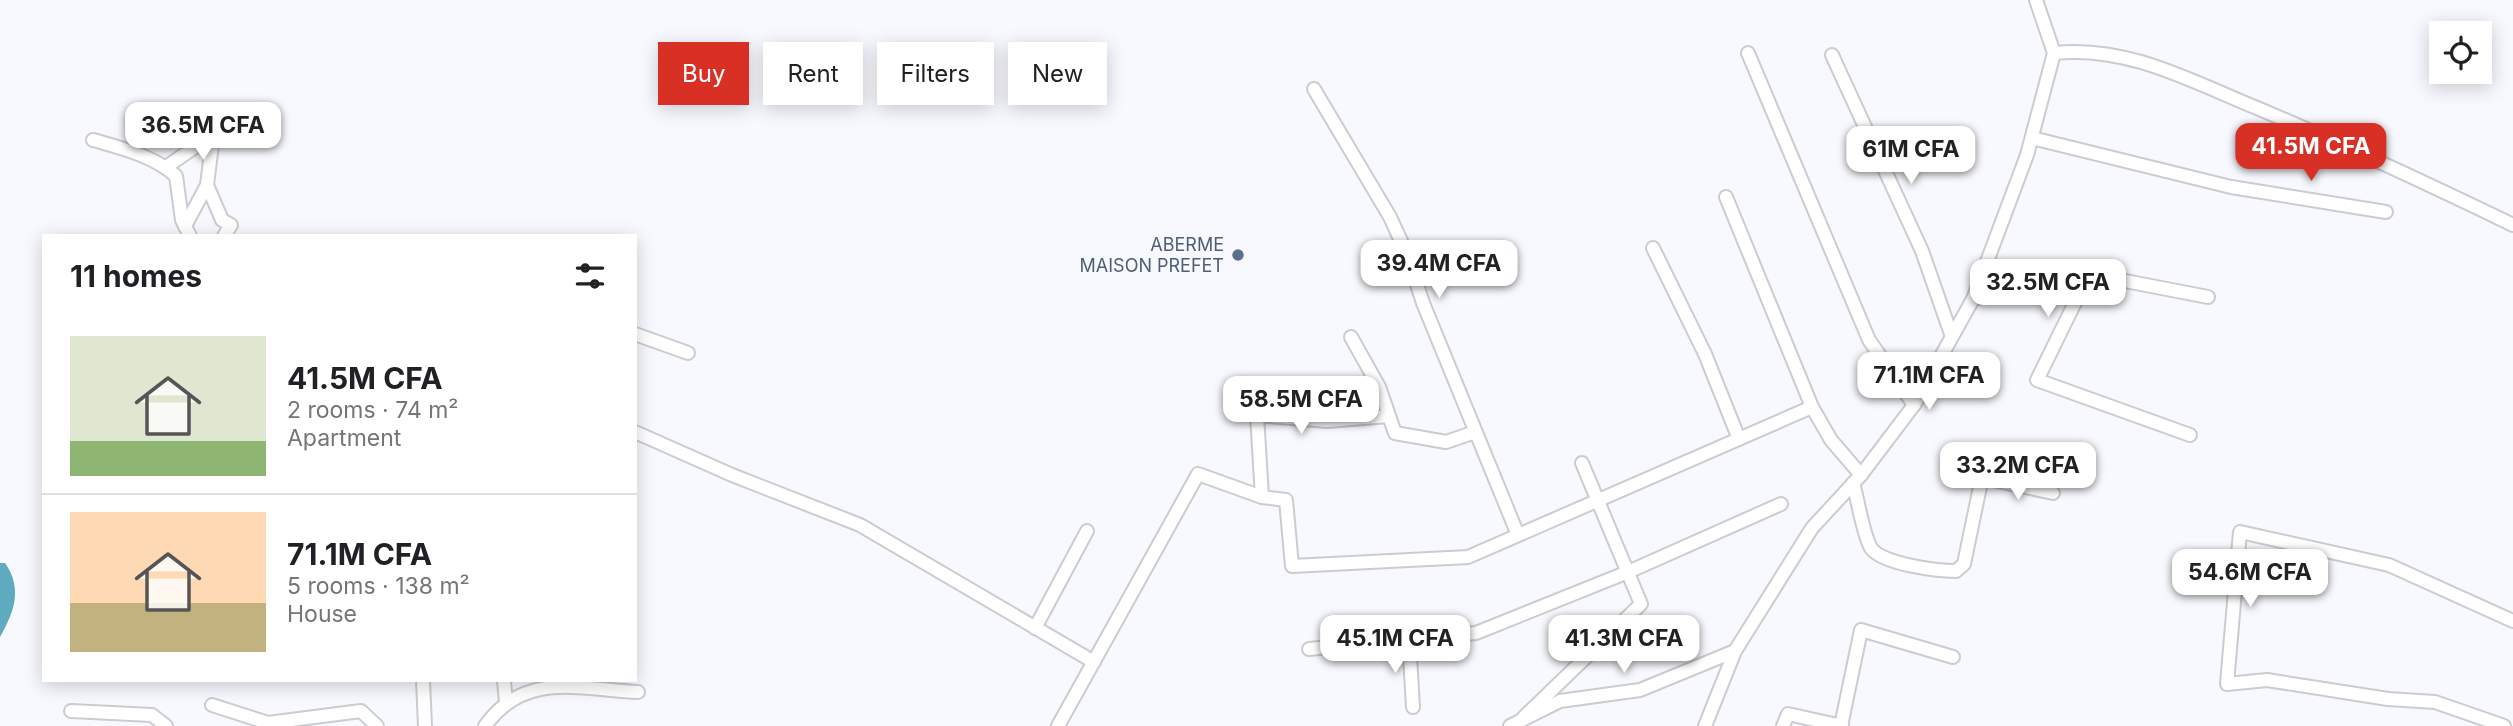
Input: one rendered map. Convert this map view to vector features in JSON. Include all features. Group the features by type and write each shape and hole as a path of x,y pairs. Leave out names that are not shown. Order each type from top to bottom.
{"street":[{"path":"1705,726 1735,651 1812,528 1857,479 1914,405 1951,334 1973,299 2032,138 2054,53 2036,0"},
{"path":"2054,53 2101,51 2161,68 2396,168 2513,225"},
{"path":"1748,53 1870,340 1914,405"},
{"path":"1832,54 1922,251 1951,334"},
{"path":"1314,89 1390,217 1518,535"},
{"path":"166,167 198,145 214,128 207,185 188,231"},
{"path":"2032,138 2231,187 2386,212"},
{"path":"93,140 166,167 176,176 188,231"},
{"path":"207,185 222,220 231,225 225,234"},
{"path":"1726,197 1812,407 1857,479 1871,548 1882,557 1937,571 1956,571 1964,564 1981,482 1988,479 2053,493"},
{"path":"1653,248 1705,354 1739,439"},
{"path":"1973,299 2089,274 2208,297"},
{"path":"2089,274 2037,380 2190,435"},
{"path":"637,335 688,353"},
{"path":"1351,337 1379,387 1395,433 1446,442 1475,432"},
{"path":"1058,726 1198,474 1262,497 1286,500 1292,566 1468,557 1812,407"},
{"path":"1262,497 1257,415 1327,421 1389,416"},
{"path":"637,433 732,475 860,525 1094,662"},
{"path":"1523,718 1641,604 1582,463"},
{"path":"1309,649 1476,633 1628,572 1781,504"},
{"path":"1035,628 1087,531"},
{"path":"2504,726 2435,702 2388,699 2267,680 2227,684 2240,532 2389,565 2513,621"},
{"path":"1783,726 1788,714 1842,726 1861,630 1953,657"},
{"path":"1409,640 1413,707"},
{"path":"1510,726 1560,701 1647,687 1735,651"},
{"path":"423,682 425,726"},
{"path":"505,682 506,702"},
{"path":"485,726 506,702 535,687 638,692"},
{"path":"212,705 258,723 361,711 377,726"},
{"path":"71,711 152,715 166,726"}],"water":[{"path":"0,563 5,563 11,573 15,591 9,619 0,637"}],"place":[{"name":"ABERME MAISON PREFET","path":"1238,255"}]}
